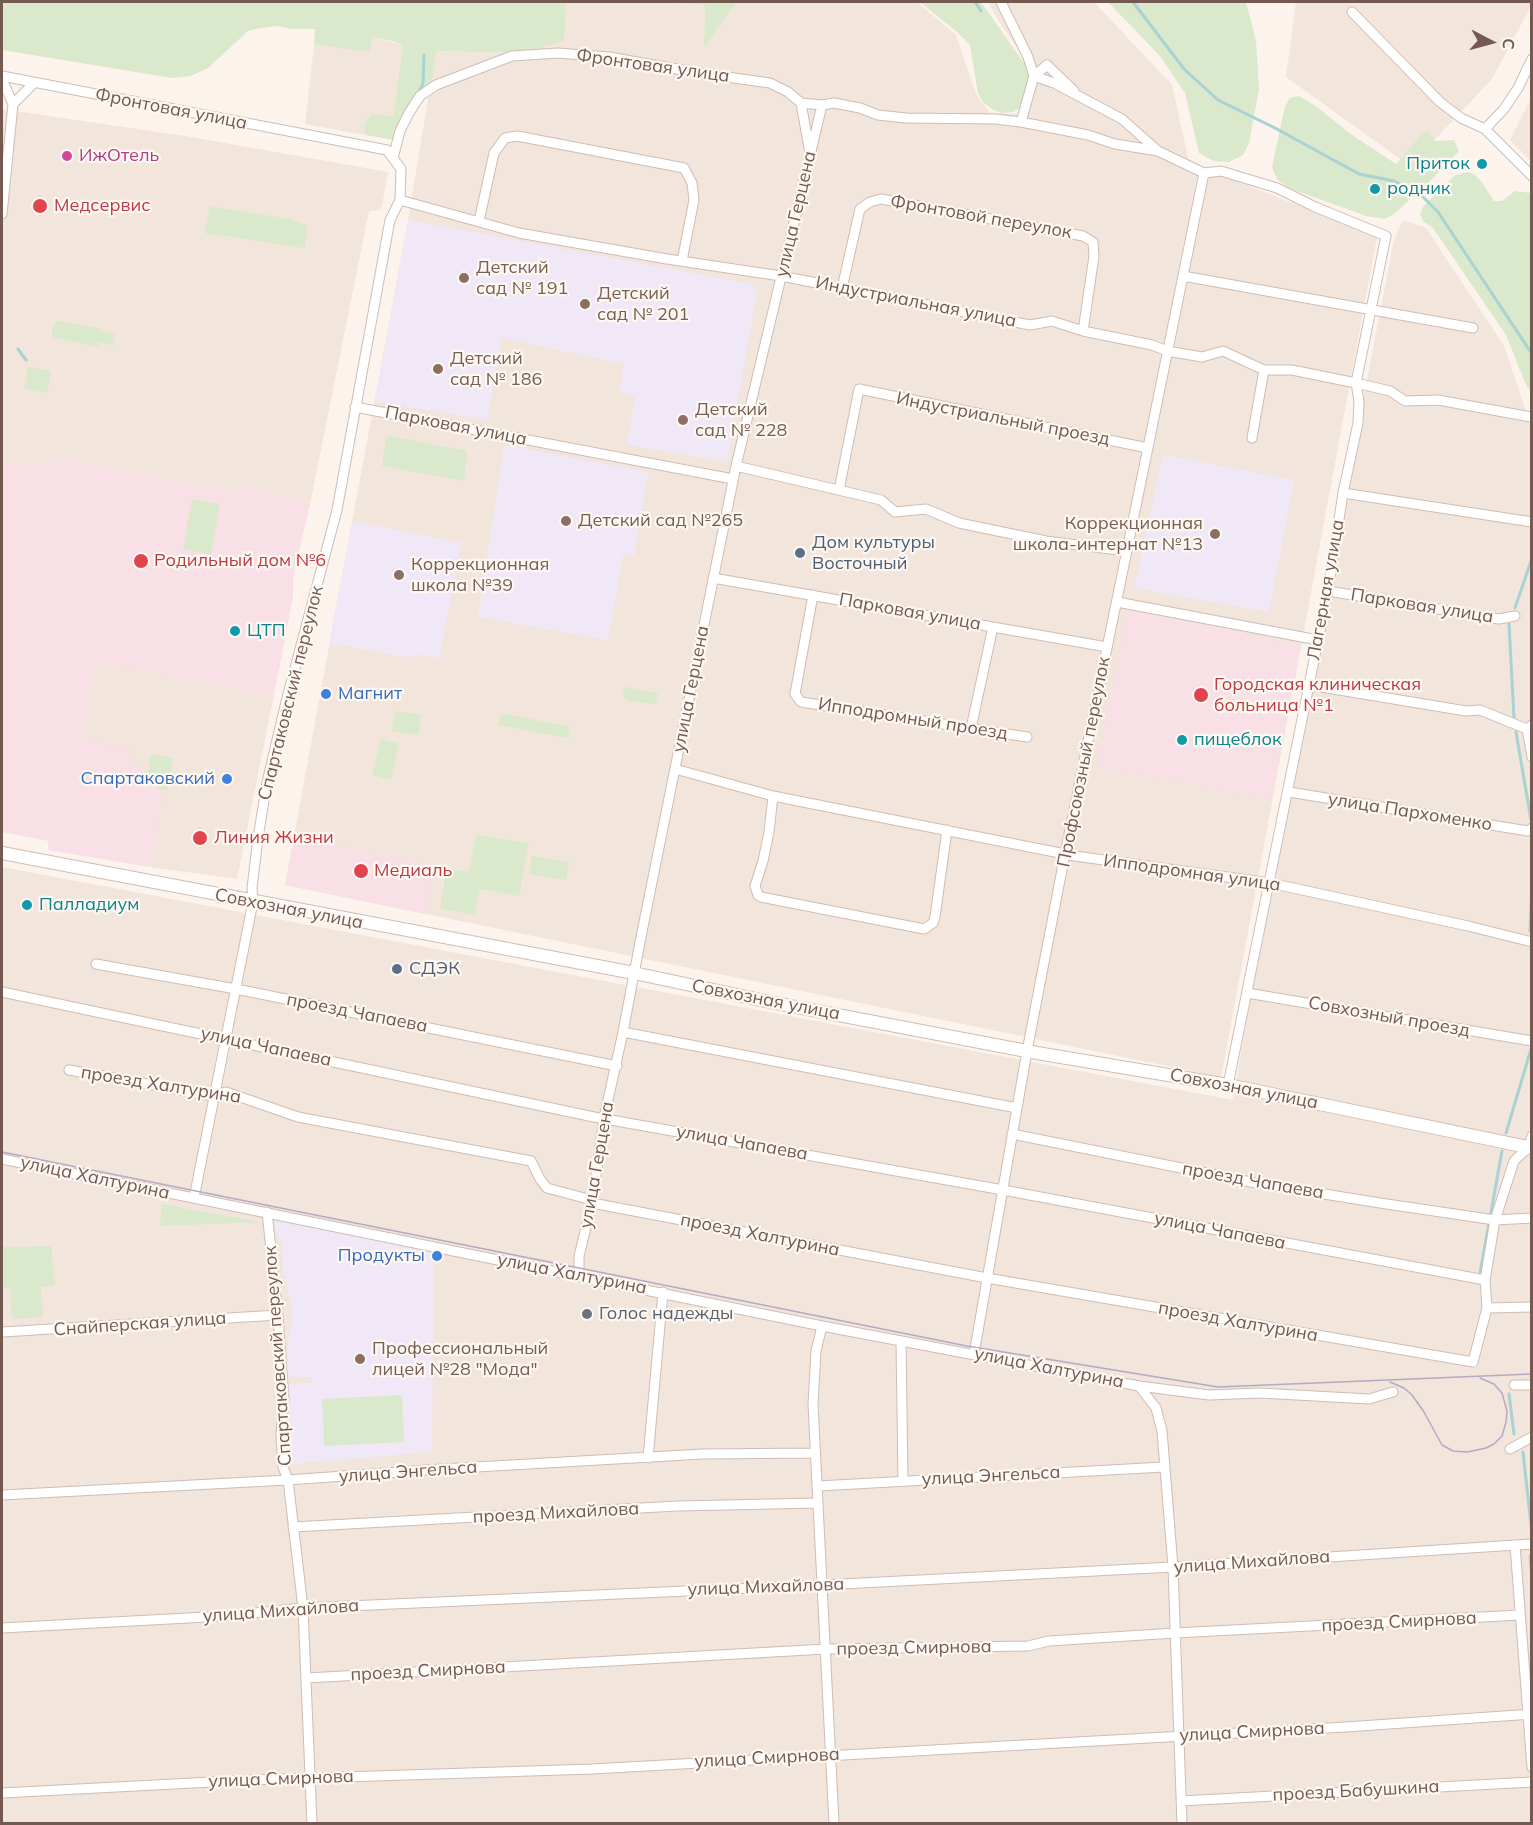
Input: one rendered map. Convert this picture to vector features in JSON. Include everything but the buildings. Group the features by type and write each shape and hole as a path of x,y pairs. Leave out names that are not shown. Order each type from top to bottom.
{"street":[{"path":"1001,2 1028,57 1034,76 1021,122"},
{"path":"1352,12 1440,102 1461,118 1485,129 1532,176"},
{"name":"Фронтовая улица","path":"393,158 400,131 420,96 436,85 512,56 558,53 609,57 770,83 788,92 801,103 822,105 834,103 860,108 878,115 906,118 994,118 1021,122 1089,135 1115,144 1158,151 1204,173"},
{"path":"1485,129 1504,109 1518,88 1532,59"},
{"path":"1034,76 1047,65 1080,97"},
{"path":"1034,76 1054,83 1122,119 1158,151"},
{"path":"2,77 13,104 2,214"},
{"name":"Фронтовая улица","path":"2,77 387,150 393,158"},
{"path":"13,104 34,83"},
{"path":"801,103 810,153"},
{"name":"улица Герцена","path":"579,1276 579,1256 592,1203 604,1118 733,479 822,105"},
{"path":"479,221 494,153 505,138 517,136 684,168 692,183 694,200 682,261"},
{"name":"Спартаковский переулок","path":"194,1198 253,902 255,858 267,782 337,510 390,220 400,200 401,169 393,158"},
{"name":"Лагерная улица","path":"1204,173 1221,171 1277,188 1313,206 1386,236 1356,383 1359,401 1358,423 1343,493 1328,591 1228,1084"},
{"name":"Профсоюзный переулок","path":"974,1354 1027,1051 1065,854 1204,173"},
{"name":"Фронтовой переулок","path":"842,288 861,209 870,202 881,199 1083,236 1093,242 1094,256 1083,331"},
{"name":"Индустриальная улица","path":"400,200 519,233 781,276 1030,325 1052,321 1083,331 1202,357 1223,351 1264,370 1292,370 1356,383 1390,391 1405,401 1438,400 1531,417"},
{"path":"1183,276 1473,328"},
{"path":"1252,438 1264,370"},
{"name":"Индустриальный проезд","path":"839,490 859,389 1148,448"},
{"name":"Парковая улица","path":"355,407 733,479"},
{"path":"736,466 881,500 895,512 926,509 959,523 1046,542 1127,551"},
{"path":"1343,493 1532,522"},
{"name":"Парковая улица","path":"713,578 1107,647"},
{"name":"Парковая улица","path":"1328,591 1499,620 1515,616"},
{"name":"Ипподромный проезд","path":"813,596 795,694 801,702 1027,737"},
{"path":"1117,602 1318,640"},
{"path":"971,728 993,627"},
{"path":"1309,685 1466,711 1480,711 1529,727 1532,757"},
{"name":"Ипподромная улица","path":"675,769 773,796 1065,854 1270,883 1532,942"},
{"name":"улица Пархоменко","path":"1288,792 1528,831 1532,828"},
{"path":"773,796 769,832 755,886 758,895 924,929 933,923 947,830"},
{"name":"Совхозная улица","path":"2,853 633,973 770,1002 1027,1051 1228,1084 1530,1143"},
{"name":"проезд Чапаева","path":"96,964 236,989 616,1066"},
{"name":"улица Чапаева","path":"2,992 604,1118 1485,1280"},
{"name":"Совхозный проезд","path":"1247,993 1532,1041"},
{"path":"623,1032 1017,1108"},
{"name":"проезд Халтурина","path":"69,1070 214,1096 226,1092 298,1117 531,1161 547,1188 588,1199 592,1203 987,1278 1473,1362 1487,1308"},
{"name":"проезд Чапаева","path":"1012,1134 1256,1183 1495,1220"},
{"path":"1530,1143 1514,1161 1495,1220 1485,1280 1487,1308 1532,1307"},
{"name":"улица Халтурина","path":"2,1159 822,1326 1138,1386 1209,1395 1260,1393 1369,1399 1393,1392"},
{"name":"Спартаковский переулок","path":"267,1212 284,1400 281,1434 283,1467 288,1480 303,1608 312,1824"},
{"path":"1495,1220 1532,1218"},
{"path":"648,1458 663,1292"},
{"name":"Снайперская улица","path":"2,1332 278,1315"},
{"path":"822,1326 816,1352 813,1404 834,1824"},
{"path":"901,1341 903,1481"},
{"path":"1514,1385 1532,1385"},
{"path":"1138,1386 1156,1408 1162,1431 1173,1567 1182,1824"},
{"path":"1510,1449 1532,1437"},
{"name":"улица Энгельса","path":"2,1495 703,1454 815,1453"},
{"name":"улица Энгельса","path":"818,1486 1164,1467"},
{"name":"проезд Михайлова","path":"293,1527 677,1506 818,1503"},
{"name":"улица Михайлова","path":"2,1628 225,1616 303,1608 1173,1567 1532,1544"},
{"path":"1515,1545 1520,1615 1527,1650 1532,1767"},
{"name":"проезд Смирнова","path":"307,1678 826,1649 1028,1646 1049,1641 1175,1633 1520,1615"},
{"name":"улица Смирнова","path":"2,1793 311,1778 592,1769 1346,1727 1530,1714"},
{"name":"проезд Бабушкина","path":"1181,1801 1532,1782"}],"shaded area":[{"path":"566,2 658,2 705,5 704,46 737,2 917,2 956,35 976,94 990,113 1025,114 1037,77 988,2 1094,2 1172,85 1189,162 1377,237 1221,1077 285,885 408,220 436,51 520,53 563,41"},
{"path":"1296,2 1531,2 1531,6 1492,79 1410,166 1286,77"},
{"path":"316,29 372,37 403,45 393,117 365,133 370,136 305,124"},
{"path":"1531,98 1531,161 1510,140"},
{"path":"2,109 191,137 388,172 381,210 369,211 310,504 240,485 237,493 60,459 48,465 2,461"},
{"path":"408,220 751,284 757,292 727,462 627,445 635,396 619,393 624,364 502,338 487,420 375,401"},
{"path":"1403,220 1426,228 1504,346 1531,426 1531,1823 2,1823 2,867 1233,1100 1270,883 1394,240"},
{"name":"Детский сад №265","path":"504,445 648,472 634,556 623,555 608,640 478,617"},
{"name":"Коррекционная школа-интернат №13","path":"1163,455 1294,480 1269,612 1134,588"},
{"path":"60,459 236,493 239,485 310,504 293,577 293,597 274,695 95,662 82,740 130,748 128,761 135,763 163,796 150,867 48,850 48,841 2,832 2,461 48,465"},
{"name":"Коррекционная школа №39","path":"352,521 462,543 439,658 412,654 411,658 329,643"},
{"name":"Городская клиническая больница №1","path":"1128,609 1301,645 1272,799 1097,767"},
{"path":"95,661 274,695 237,879 150,867 162,796 128,761 82,740"},
{"name":"Медиаль","path":"294,836 436,866 425,914 285,885"},
{"name":"Профессиональный лицей №28 \"Мода\"","path":"273,1219 434,1251 432,1452 292,1464 287,1384 313,1383 313,1377 287,1377 288,1341 292,1319 291,1300 283,1274 283,1250"}],"green space":[{"path":"2,2 566,2 564,41 521,53 436,51 431,88 395,140 370,136 365,133 364,125 372,113 393,117 403,45 393,41 372,37 370,52 314,44 315,29 291,29 278,26 261,28 248,31 208,68 191,76 172,78 2,50"},
{"path":"658,2 737,2 704,47 705,5"},
{"path":"920,2 981,2 1028,69 1031,83 1023,106 1013,112 1002,113 983,102 978,93 970,45"},
{"path":"1108,2 1246,2 1256,41 1259,89 1249,143 1243,155 1229,162 1214,161 1199,153 1185,93 1160,56"},
{"path":"1299,96 1396,164 1423,133 1428,131 1435,141 1454,140 1459,151 1394,214 1385,219 1366,216 1289,188 1277,179 1272,167 1285,106 1290,98"},
{"path":"1467,172 1474,174 1481,181 1494,201 1502,201 1515,191 1531,193 1531,390 1524,380 1506,335 1433,228 1423,221 1420,214 1423,207 1454,176"},
{"path":"210,206 290,219 307,225 305,248 205,233"},
{"path":"59,321 102,329 102,331 115,334 113,345 99,342 98,347 52,337 53,325"},
{"path":"28,367 51,371 47,393 24,389"},
{"path":"390,436 467,451 464,481 382,466 386,438"},
{"path":"192,499 220,504 211,555 183,549"},
{"path":"627,687 657,693 658,702 651,704 626,700 622,693"},
{"path":"395,711 421,715 418,735 392,731"},
{"path":"501,713 570,727 568,738 498,725"},
{"path":"381,739 399,744 391,780 372,775"},
{"path":"151,754 173,758 167,790 159,789 148,771"},
{"path":"476,835 529,843 519,896 480,889 474,915 440,908 445,879 456,870 469,872"},
{"path":"532,856 569,862 566,880 529,874"},
{"path":"162,1204 260,1222 160,1226"},
{"path":"51,1246 55,1285 41,1287 43,1317 12,1319 10,1288 2,1288 2,1247"},
{"path":"402,1395 404,1442 324,1446 322,1399"}],"waterway":[{"path":"975,2 981,11"},
{"path":"1133,2 1184,69 1218,100 1359,174 1394,181 1421,195 1438,212 1532,354"},
{"path":"418,94 423,83 424,55"},
{"path":"18,349 26,360"},
{"path":"1515,608 1532,558"},
{"path":"1509,624 1514,718"},
{"path":"1516,732 1531,820"},
{"path":"1530,931 1532,883"},
{"path":"1506,1133 1531,1049"},
{"path":"1480,1273 1502,1151"},
{"path":"1509,1394 1514,1434"},
{"path":"1523,1452 1532,1534"},
{"path":"1530,1556 1532,1578"}],"tram line":[{"path":"2,1152 967,1346 1218,1387 1532,1374"},
{"path":"1390,1382 1404,1388 1412,1395 1442,1445 1453,1451 1467,1452 1494,1444 1502,1436 1506,1422 1507,1411 1502,1393 1494,1384 1480,1378"}],"place":[{"name":"ИжОтель","path":"67,156"},
{"name":"Приток","path":"1482,164"},
{"name":"родник","path":"1375,189"},
{"name":"Медсервис","path":"40,206"},
{"name":"Детский сад № 191","path":"464,278"},
{"name":"Детский сад № 201","path":"585,304"},
{"name":"Детский сад № 186","path":"438,369"},
{"name":"Детский сад № 228","path":"683,420"},
{"name":"Детский сад №265","path":"566,521"},
{"name":"Коррекционная школа-интернат №13","path":"1215,534"},
{"name":"Дом культуры Восточный","path":"800,553"},
{"name":"Родильный дом №6","path":"141,561"},
{"name":"Коррекционная школа №39","path":"399,575"},
{"name":"ЦТП","path":"235,631"},
{"name":"Магнит","path":"326,694"},
{"name":"Городская клиническая больница №1","path":"1201,695"},
{"name":"пищеблок","path":"1182,740"},
{"name":"Спартаковский","path":"227,779"},
{"name":"Линия Жизни","path":"200,838"},
{"name":"Медиаль","path":"361,871"},
{"name":"Палладиум","path":"27,905"},
{"name":"СДЭК","path":"397,969"},
{"name":"Продукты","path":"437,1256"},
{"name":"Голос надежды","path":"587,1314"},
{"name":"Профессиональный лицей №28 \"Мода\"","path":"360,1359"}]}
